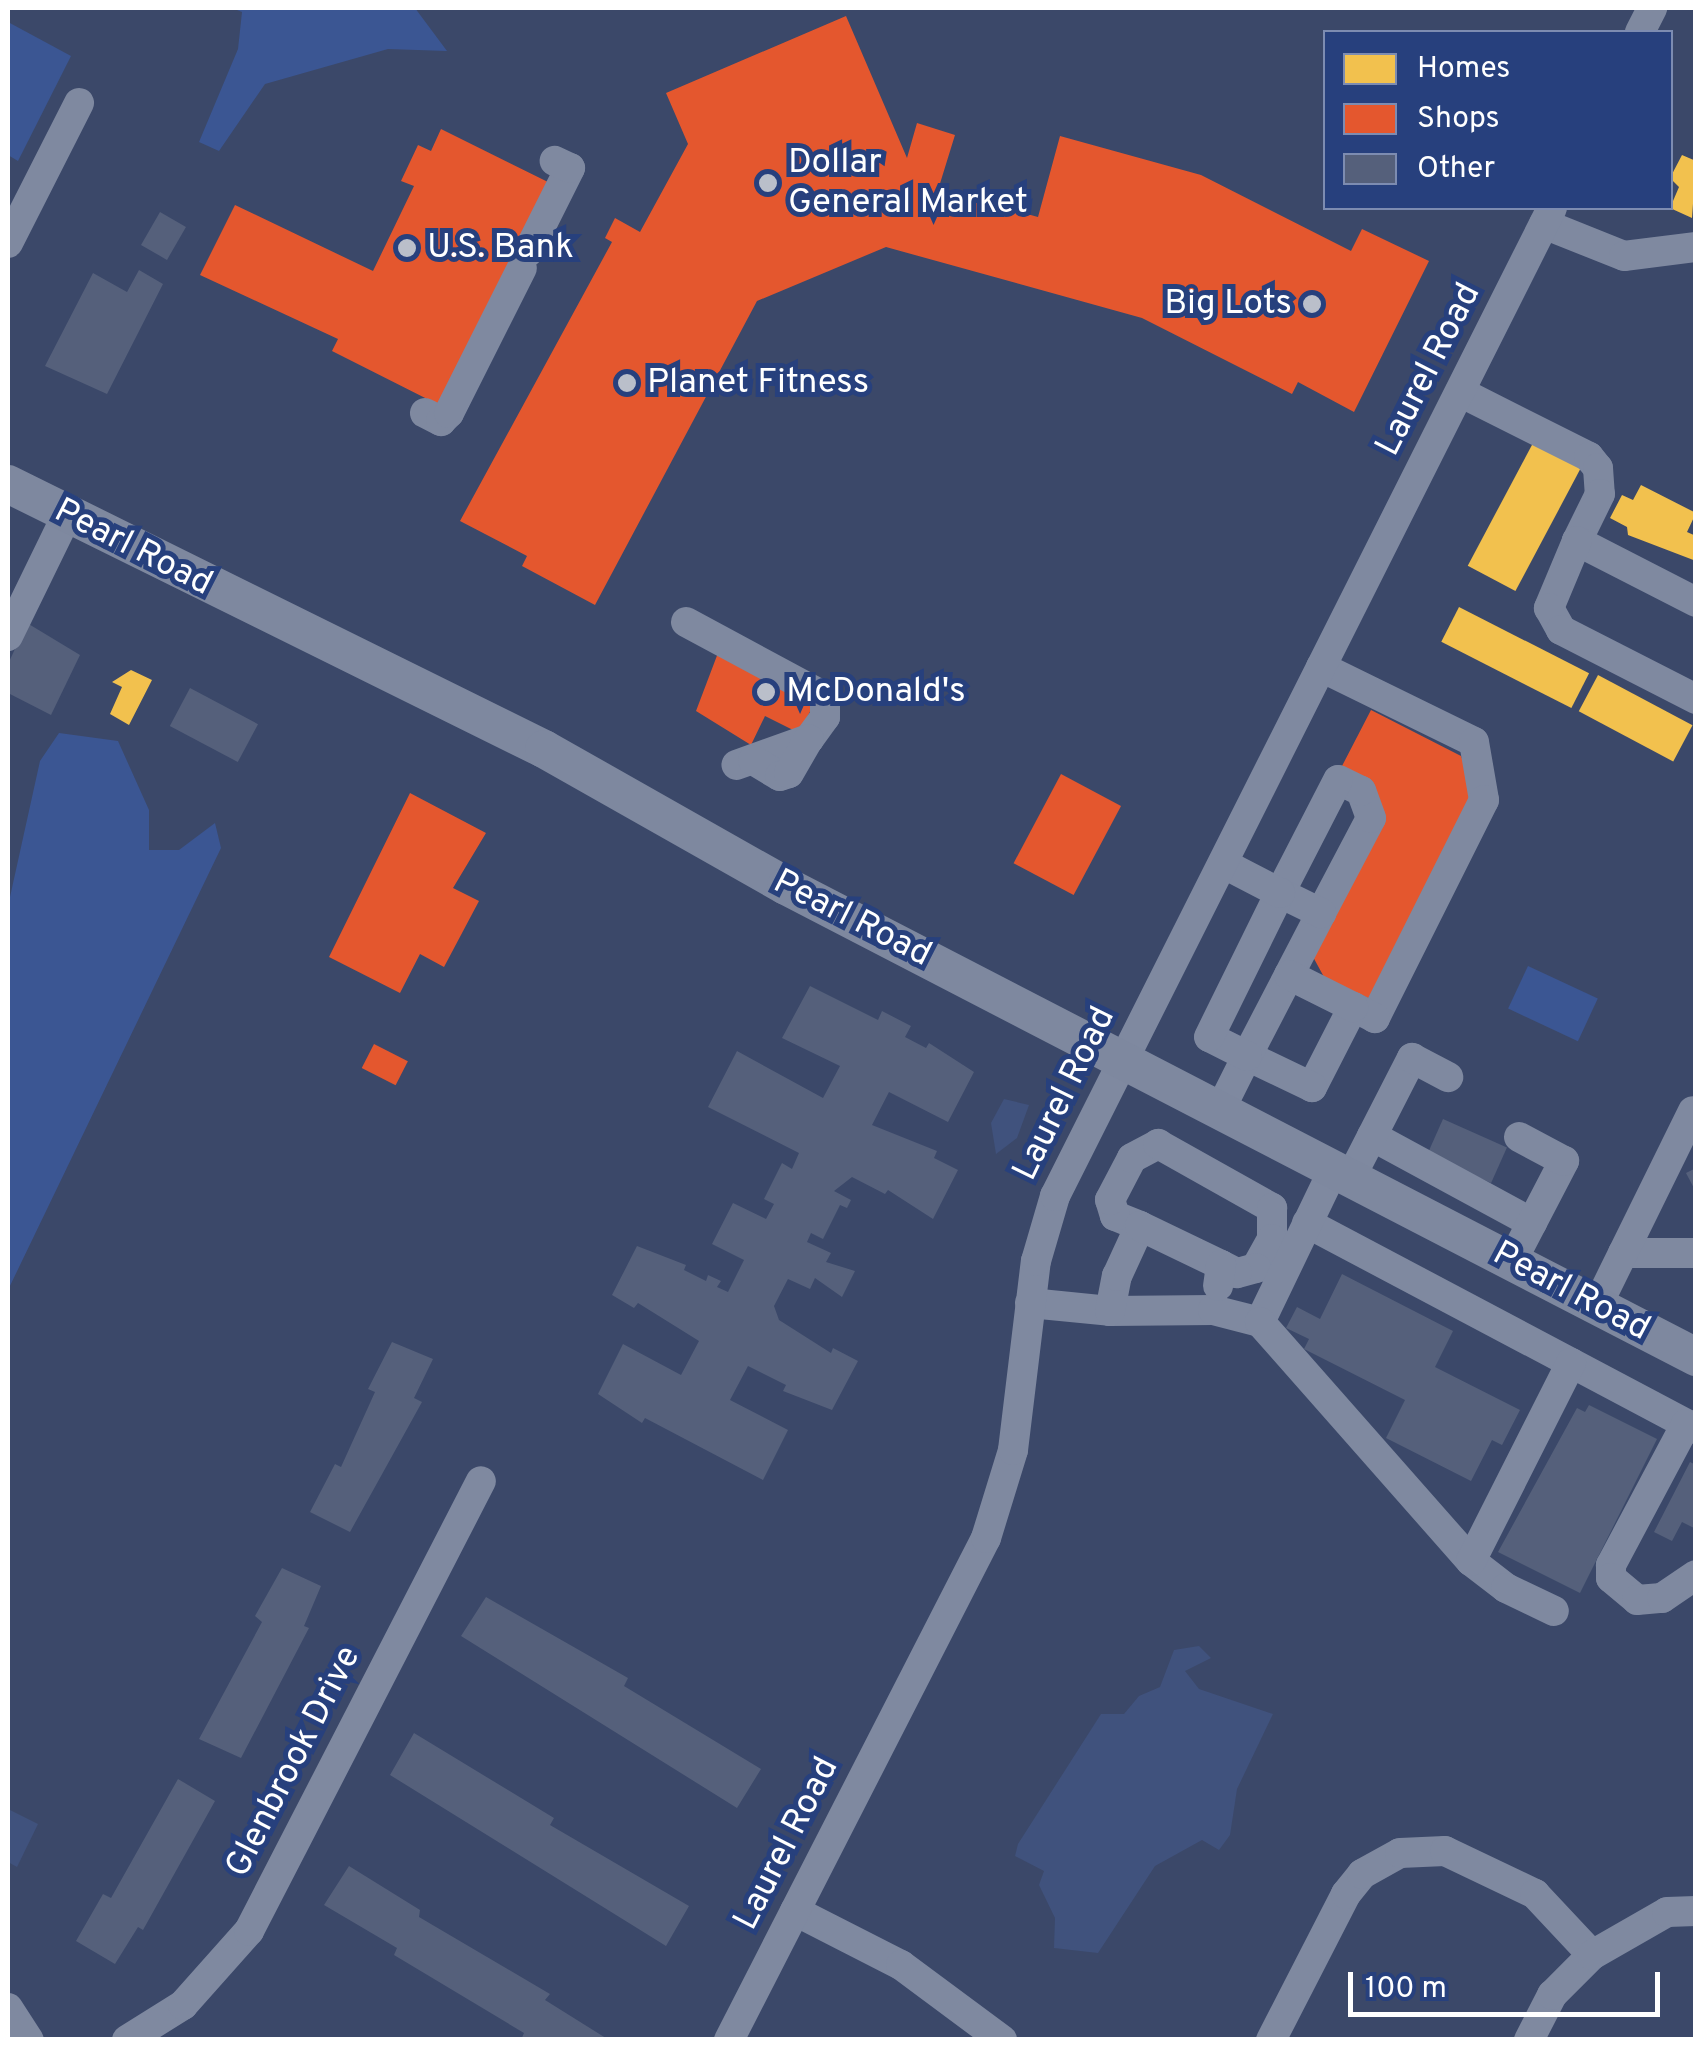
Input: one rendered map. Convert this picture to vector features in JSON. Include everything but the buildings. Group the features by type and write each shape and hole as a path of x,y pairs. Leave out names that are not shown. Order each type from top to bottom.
{"main road":[{"name":"Pearl Road","path":"11,494 67,515 544,749 786,886 1696,1356"}],"street":[{"path":"8,244 79,103"},
{"path":"425,413 441,421 449,413 570,168 555,161"},
{"path":"1548,216 1624,256 1696,248"},
{"name":"Laurel Road","path":"728,2040 986,1538 1013,1450 1030,1303 1056,1196 1548,216"},
{"path":"1460,392 1598,468 1600,494 1550,595 1553,620 1696,699"},
{"path":"8,636 67,515"},
{"path":"1576,541 1696,602"},
{"path":"686,622 825,697 824,717 809,739 744,763"},
{"path":"1289,975 1375,1018 1484,800 1474,742 1321,666"},
{"path":"1221,1108 1247,1056 1371,818 1360,791 1338,780 1209,1037 1247,1056 1312,1087 1353,1007"},
{"path":"1224,864 1322,913"},
{"path":"1260,1322 1307,1223 1372,1136 1412,1058 1448,1077"},
{"path":"1597,1306 1693,1112"},
{"path":"1372,1136 1532,1223"},
{"path":"1512,1261 1564,1161 1519,1137"},
{"path":"1158,1144 1272,1208 1272,1239 1256,1268 1237,1272 1140,1226 1116,1216 1110,1200 1132,1158 1158,1144"},
{"path":"1307,1223 1690,1426 1611,1566 1611,1578 1637,1600 1662,1598 1696,1575"},
{"path":"1110,1311 1117,1276 1140,1226"},
{"path":"1623,1253 1696,1252"},
{"path":"1213,1310 1222,1266"},
{"path":"1030,1303 1110,1311 1213,1310 1260,1322 1471,1561 1506,1588 1554,1612"},
{"path":"1471,1561 1572,1363"},
{"name":"Glenbrook Drive","path":"127,2040 183,2004 249,1932 481,1480"},
{"path":"1271,2040 1346,1894 1362,1874 1400,1853 1445,1850 1535,1894 1592,1955"},
{"path":"795,1911 901,1965 986,2034"},
{"path":"1528,2040 1552,1995 1592,1955 1667,1912 1696,1911"},
{"path":"8,2008 29,2040"}],"shaded area":[{"path":"232,8 415,8 447,51 388,49 265,84 219,151 199,142 238,49 242,12"},
{"path":"8,22 71,56 18,161 8,155"},
{"path":"59,733 118,741 149,810 149,850 179,850 215,823 221,848 8,1290 8,906 40,761"},
{"path":"1528,966 1598,999 1578,1041 1508,1009"},
{"path":"1004,1099 1029,1105 1017,1138 996,1154 991,1123"},
{"path":"1199,1646 1211,1658 1185,1671 1199,1689 1273,1714 1237,1789 1230,1835 1219,1850 1202,1840 1155,1866 1098,1953 1054,1948 1055,1918 1039,1885 1044,1871 1015,1856 1018,1844 1101,1714 1124,1714 1139,1696 1160,1687 1174,1650"},
{"path":"8,1809 38,1824 17,1867 8,1862"}],"place":[{"name":"Dollar General Market","path":"768,183"},
{"name":"U.S. Bank","path":"407,248"},
{"name":"Big Lots","path":"1312,304"},
{"name":"Planet Fitness","path":"627,383"},
{"name":"McDonald's","path":"766,692"}]}
